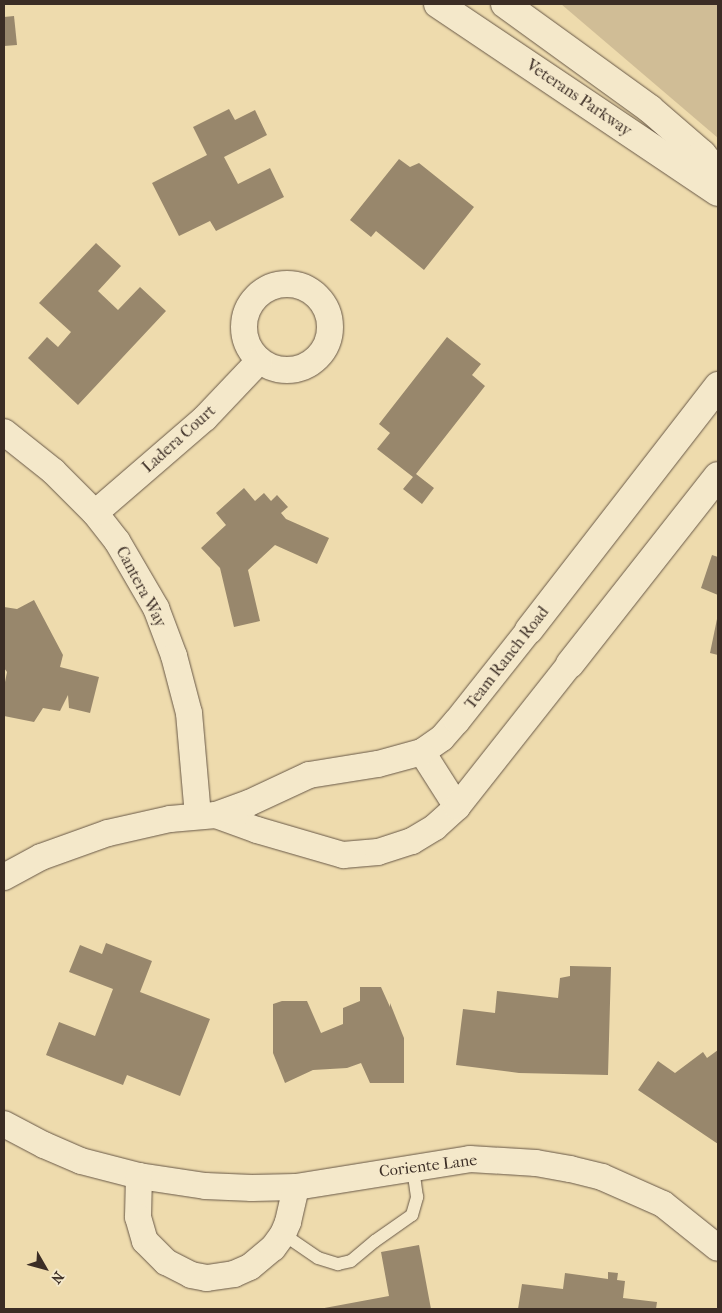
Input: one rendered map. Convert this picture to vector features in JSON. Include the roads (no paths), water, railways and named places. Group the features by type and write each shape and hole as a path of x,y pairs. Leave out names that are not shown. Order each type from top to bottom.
{"street":[{"name":"Veterans Parkway","path":"438,4 718,192"},
{"name":"Veterans Parkway","path":"505,4 650,109 702,154 718,173"},
{"name":"Ladera Court","path":"95,513 205,418 259,361"},
{"name":"Team Ranch Road","path":"4,877 41,858 108,833 141,825 207,816 249,803 308,775 378,764 422,752 442,738 457,721 718,386"},
{"name":"Cantera Way","path":"4,432 53,471 95,513 117,541 143,583 156,608 174,656 189,713 207,816"},
{"name":"Team Ranch Road","path":"207,816 331,853 360,855 378,852 412,841 435,827 458,807 718,476"},
{"path":"422,752 458,807"},
{"name":"Coriente Lane","path":"4,1124 44,1145 81,1161 139,1176 226,1187 296,1187 470,1159 519,1161 570,1169 602,1177 662,1204 718,1248"},
{"path":"139,1176 138,1217 145,1241 166,1262 191,1275 207,1278 234,1274 263,1258 283,1234 288,1222 296,1187"}],"lane":[{"path":"283,1234 318,1258 338,1264 351,1261 375,1241 412,1215 418,1197 413,1167"}]}
